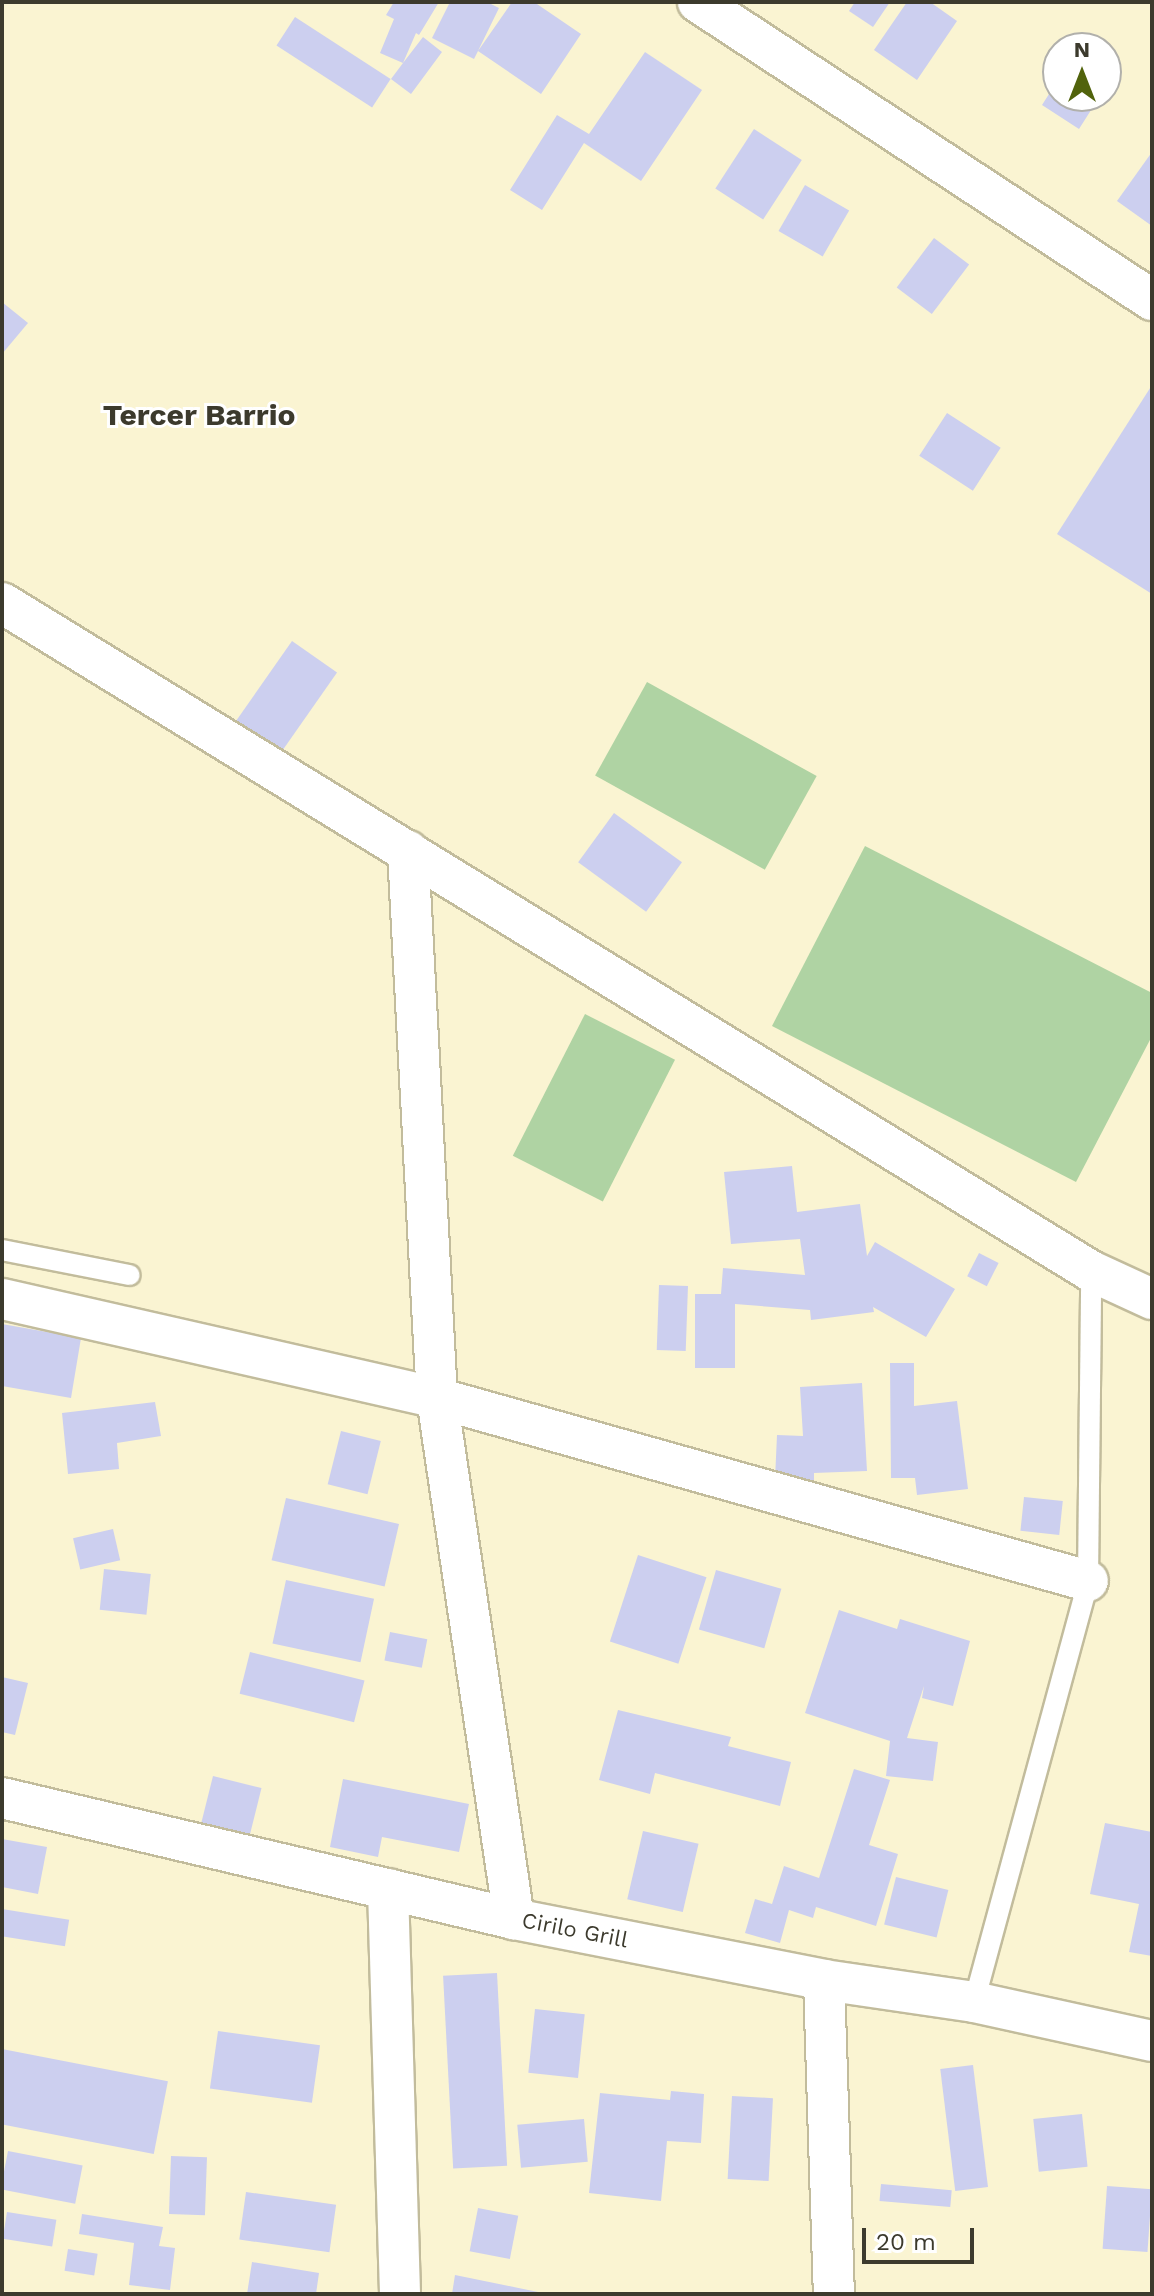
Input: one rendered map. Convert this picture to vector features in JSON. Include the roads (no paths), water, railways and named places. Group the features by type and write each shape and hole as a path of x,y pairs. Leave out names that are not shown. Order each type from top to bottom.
{"street":[{"path":"698,2 1152,300"},
{"path":"2,603 1091,1271 1152,1299"},
{"path":"408,851 437,1398 514,1919"},
{"path":"2,1299 437,1398 1088,1581"},
{"name":"Cirilo Grill","path":"2,1798 514,1919 824,1980 974,2002 1152,2041"},
{"path":"388,1889 400,2294"},
{"path":"824,1980 834,2294"}],"lane":[{"path":"2,1250 130,1275"},
{"path":"974,2002 1088,1581 1091,1271"}],"district":[{"name":"Tercer Barrio","path":"199,415"}]}
